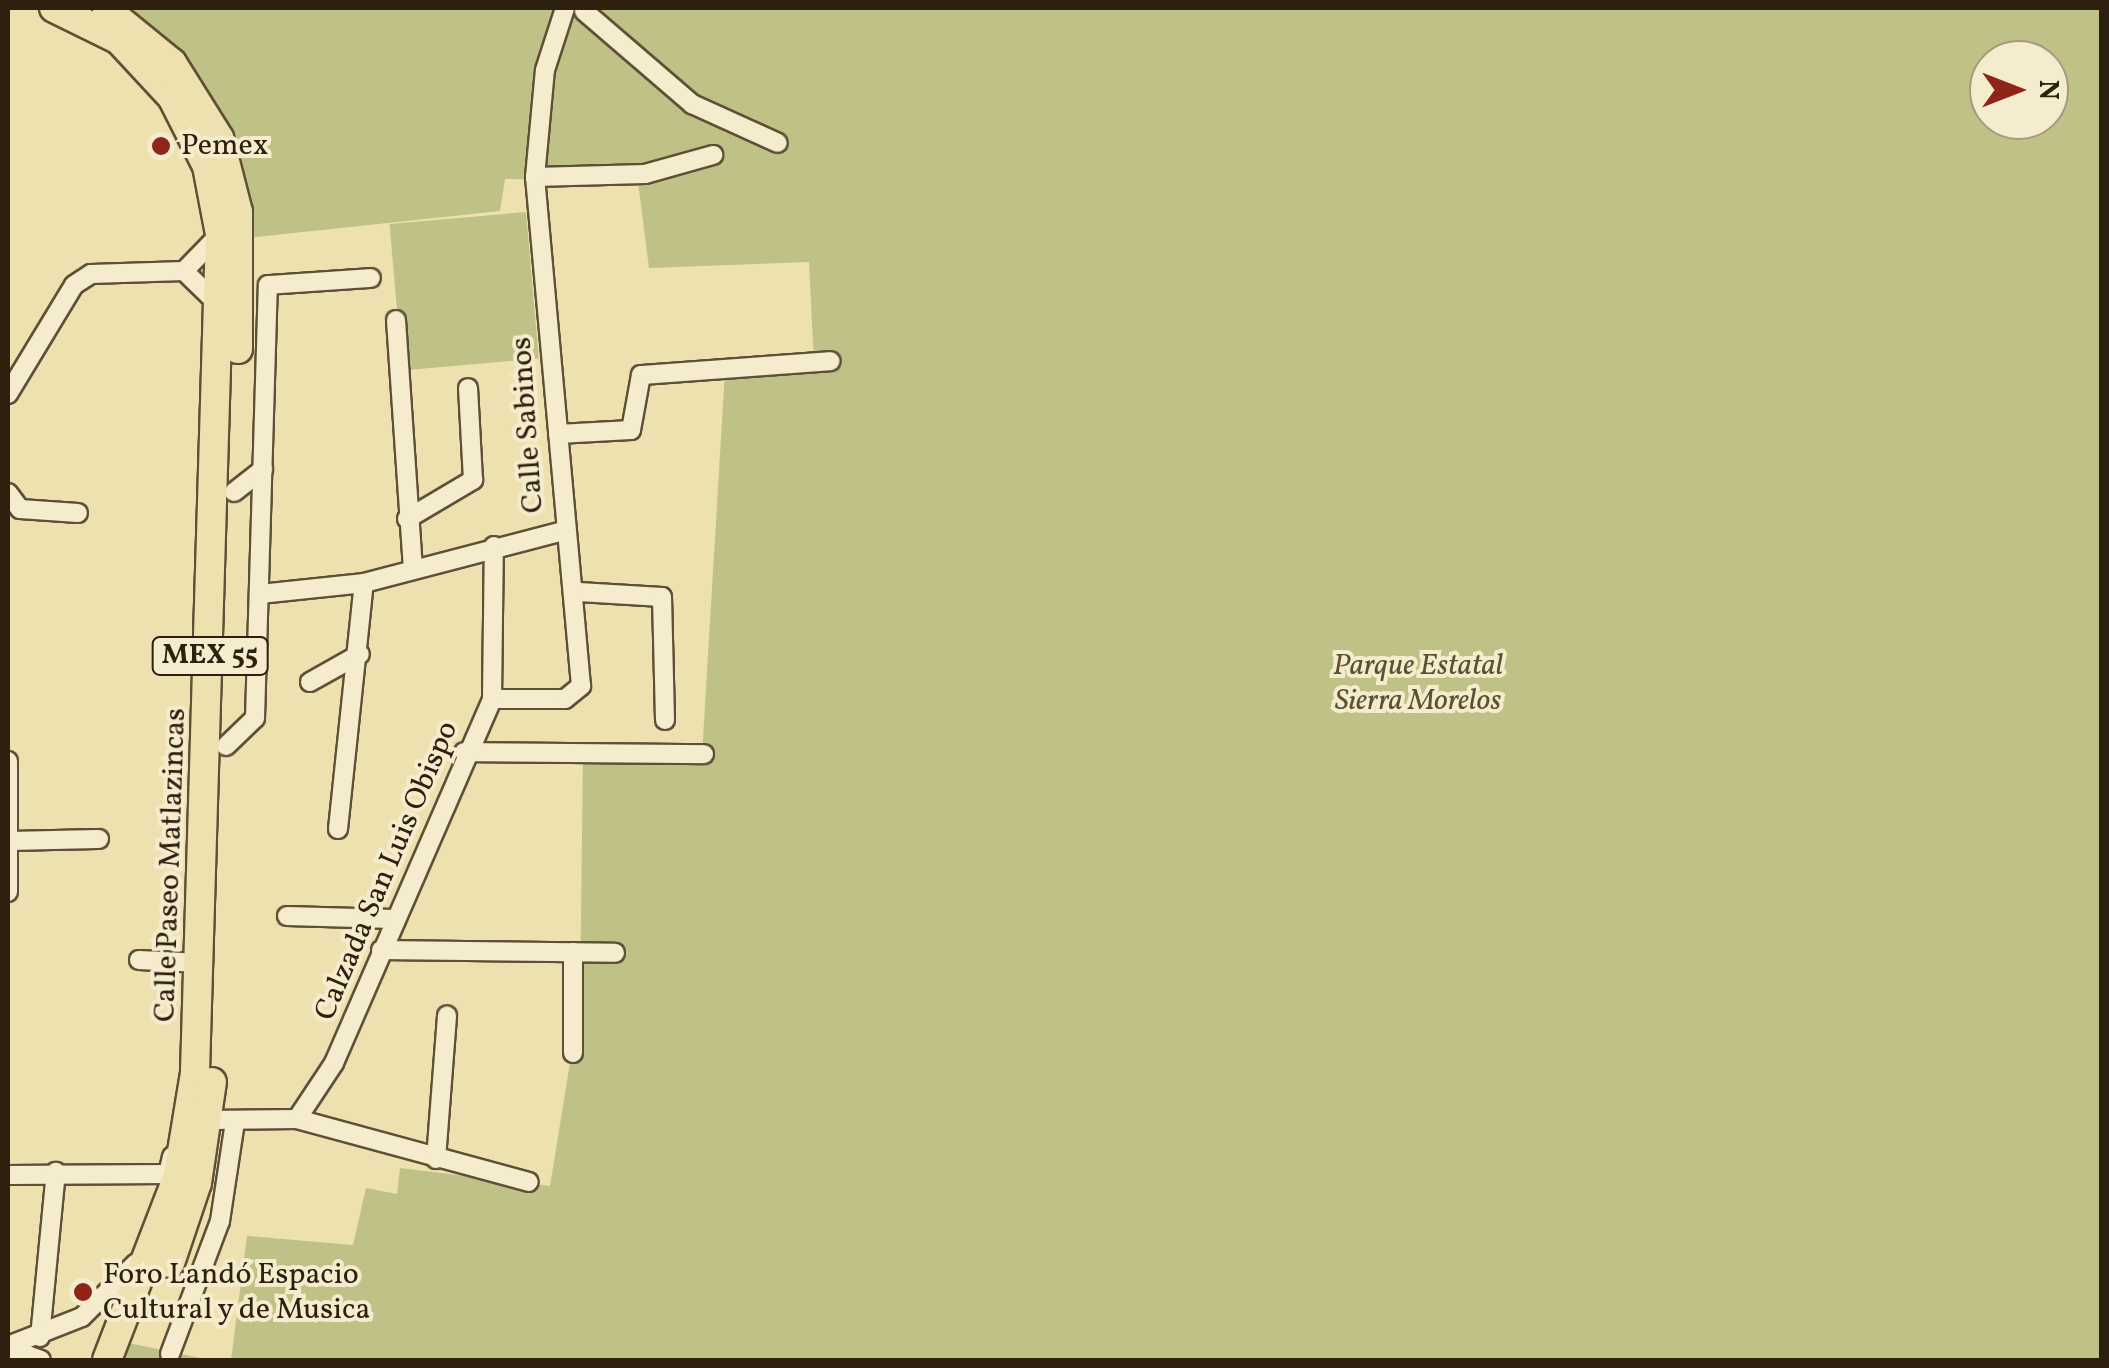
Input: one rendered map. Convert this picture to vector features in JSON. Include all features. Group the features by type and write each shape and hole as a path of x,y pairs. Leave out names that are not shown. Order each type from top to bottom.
{"highway":[{"name":"Calle Paseo Matlazincas","path":"54,8 118,40 172,97 207,166 220,234 192,1105 162,1232 108,1360"},
{"name":"Calle Paseo Matlazincas","path":"102,8 188,82 233,182 234,492 226,746 222,1121 176,1250 127,1360"}],"street":[{"name":"Calle Sabinos","path":"260,594 364,584 494,546 563,531 535,178 545,70 565,8"},
{"path":"585,9 692,104 778,143"},
{"path":"535,178 645,174 712,155"},
{"path":"8,394 80,278 184,271 220,234"},
{"path":"184,271 220,306"},
{"path":"226,746 255,718 268,285 371,278"},
{"path":"396,320 413,568"},
{"path":"558,434 631,430 641,375 830,361"},
{"path":"407,518 473,480 468,388"},
{"path":"234,492 263,469"},
{"path":"11,500 78,513"},
{"path":"492,699 565,699 581,679 579,592 563,531"},
{"name":"Calzada San Luis Obispo","path":"297,1119 334,1063 464,752 492,699 494,546"},
{"path":"338,829 360,654 364,584"},
{"path":"579,592 662,597 665,720"},
{"path":"310,682 360,654"},
{"path":"464,752 704,754"},
{"path":"8,762 8,892"},
{"path":"9,841 99,839"},
{"path":"288,916 394,919"},
{"path":"380,950 615,952"},
{"path":"573,952 573,1053"},
{"path":"8,1175 168,1174 194,963 139,960"},
{"path":"436,1160 446,1015"},
{"path":"170,1354 220,1221 222,1121 297,1119 436,1160 529,1182"},
{"path":"40,1337 56,1172"},
{"path":"8,1347 40,1337 104,1301 162,1232"},
{"path":"8,1347 41,1360"}],"green space":[{"name":"Parque Estatal Sierra Morelos","path":"88,8 2101,8 2101,1360 231,1360 247,1236 353,1245 366,1188 397,1194 400,1168 550,1186 580,1001 583,752 702,755 725,371 814,364 809,262 649,268 638,182 505,179 500,211 220,241 212,179 142,48"},
{"path":"526,212 539,358 402,370 390,224"},
{"path":"123,1342 210,1360 113,1360"}],"place":[{"name":"Pemex","path":"161,146"},
{"name":"Foro Landó Espacio Cultural y de Musica","path":"83,1292"}]}
